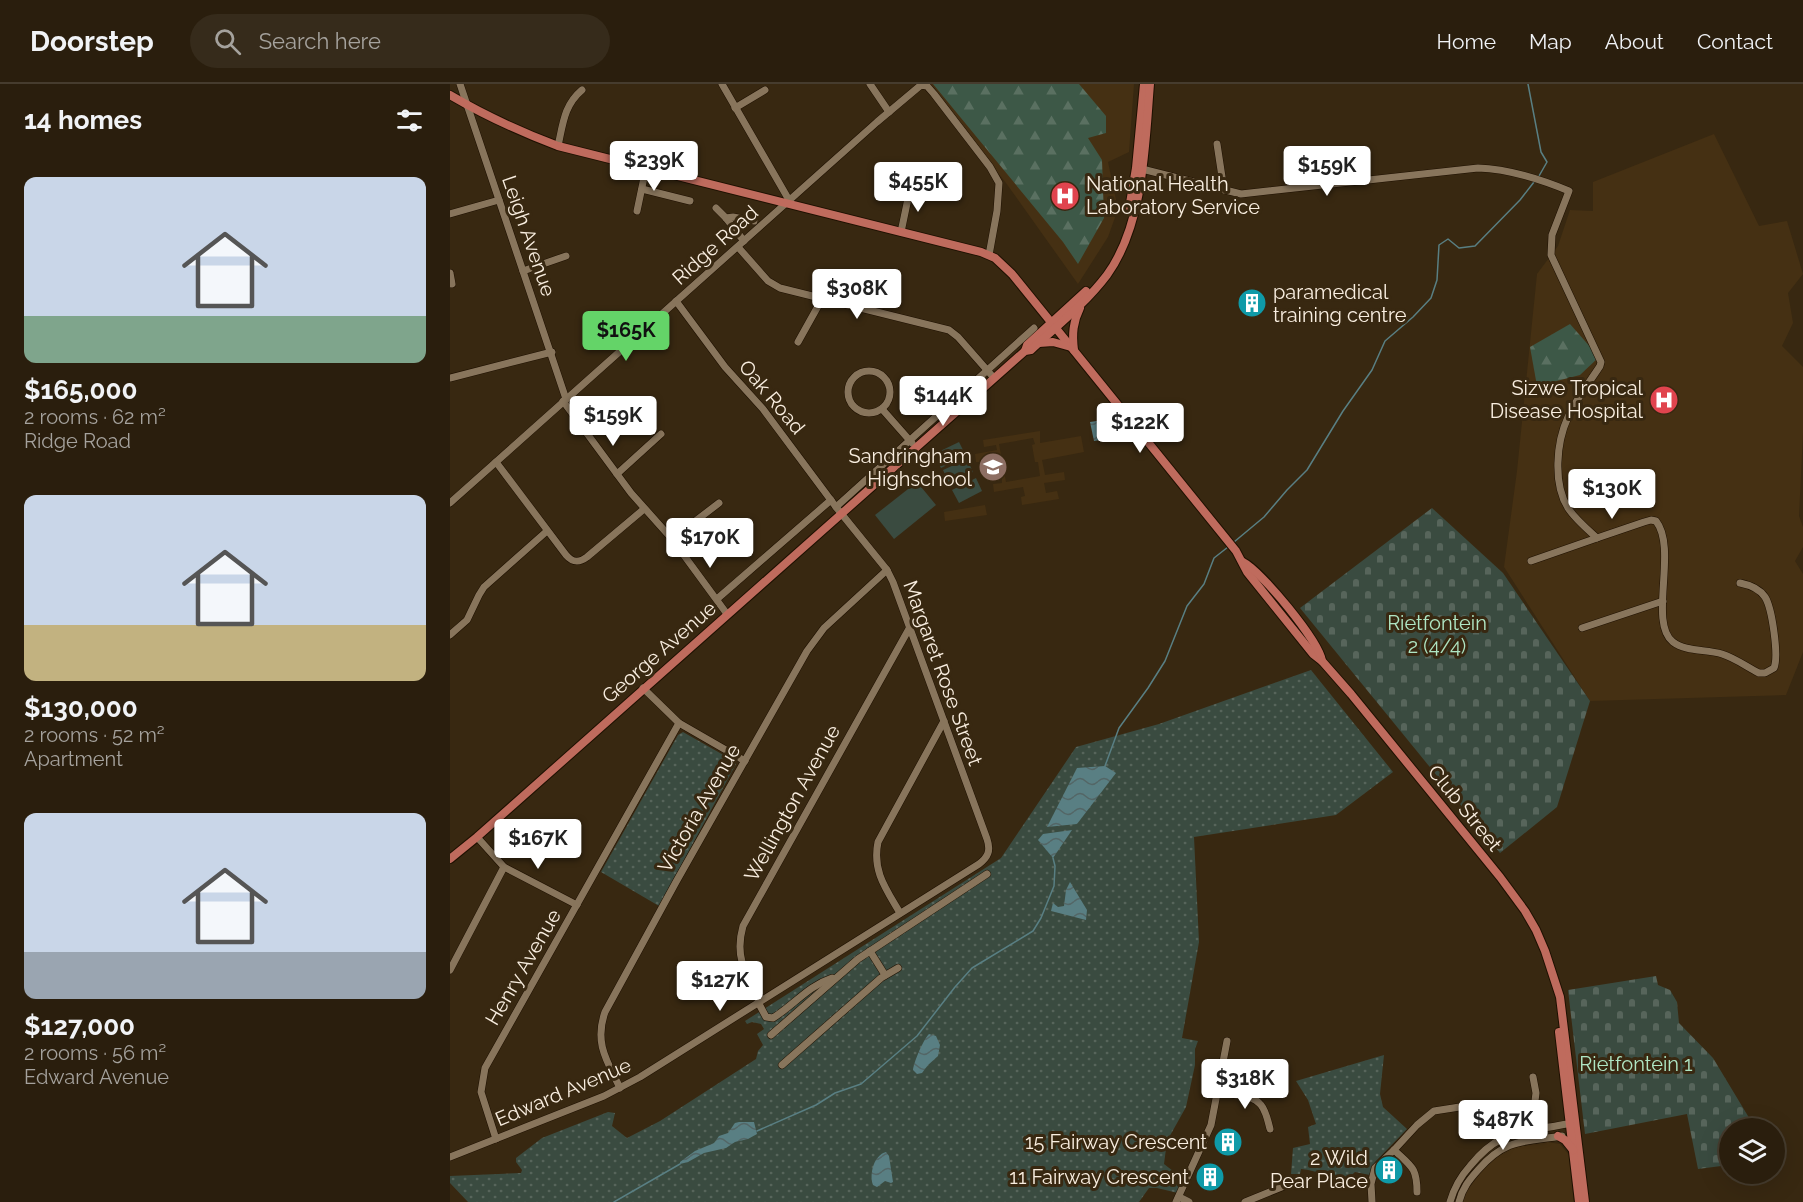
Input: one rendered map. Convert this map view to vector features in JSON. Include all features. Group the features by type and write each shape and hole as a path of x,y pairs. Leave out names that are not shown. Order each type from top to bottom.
{"main road":[{"path":"1054,325 1090,288 1104,271 1115,251 1139,169 1143,84"},
{"path":"1054,325 1082,303 1108,274 1120,252 1133,217 1150,84"},
{"path":"450,95 526,133 558,146 788,202 989,255"},
{"name":"Club Street","path":"989,255 1012,274 1242,561 1261,576 1318,650 1322,661 1352,694 1525,910 1545,951 1560,997 1572,1124 1585,1202"},
{"path":"1039,343 1053,342 1072,349 1074,325 1082,303"},
{"name":"George Avenue","path":"1025,351 1031,350 1039,343 1054,325"},
{"name":"George Avenue","path":"450,859 727,614 913,444 994,378 1025,351 1027,345 1054,325"},
{"name":"Club Street","path":"1574,1134 1573,1151 1579,1202"},
{"path":"1558,1136 1569,1144 1573,1151"}],"street":[{"name":"Leigh Avenue","path":"460,84 552,352 565,400 617,474 644,509 672,539 727,614"},
{"path":"722,84 788,202"},
{"path":"870,84 889,112"},
{"path":"923,85 934,94 990,167 999,183 997,211 989,255"},
{"name":"Ridge Road","path":"450,503 917,87 923,85"},
{"path":"558,146 569,104 582,90"},
{"path":"735,108 765,90"},
{"path":"1217,144 1224,190"},
{"path":"637,211 646,168"},
{"path":"1139,169 1242,194 1464,168 1488,168 1526,176 1569,191 1552,235 1550,246 1552,259 1601,362 1567,418 1557,471 1560,488 1568,509 1597,538"},
{"path":"642,189 690,201"},
{"path":"901,232 910,189"},
{"path":"450,214 499,200"},
{"path":"716,208 744,241"},
{"path":"726,218 754,221"},
{"path":"738,247 773,285 949,330 994,378"},
{"path":"523,271 566,256"},
{"path":"450,273 453,284"},
{"path":"798,342 822,298"},
{"name":"Oak Road","path":"676,302 725,367 763,409 839,511"},
{"name":"George Avenue","path":"913,444 987,370 1034,328"},
{"path":"450,378 552,352"},
{"path":"878,373 888,383 889,397 882,409 869,414 862,413 851,405 848,399 849,385 857,374 878,373"},
{"path":"882,409 913,444"},
{"path":"617,474 661,434"},
{"path":"496,462 568,558 575,562 581,562 644,509"},
{"name":"George Avenue","path":"717,599 831,500"},
{"path":"672,539 719,502"},
{"name":"Margaret Rose Street","path":"839,511 887,570 987,839 990,848 988,855"},
{"path":"1531,561 1651,520 1656,521 1660,525 1663,540 1664,628 1671,641 1689,648 1728,656 1759,673 1765,673 1774,668 1776,664 1769,605 1765,597 1753,586 1740,584"},
{"path":"450,635 467,620 484,587 547,531"},
{"name":"Victoria Avenue","path":"620,1088 603,1054 601,1027 605,1012 796,669 818,635 887,570"},
{"path":"1582,628 1663,601"},
{"name":"Wellington Avenue","path":"759,1001 742,965 740,951 743,927 910,627"},
{"path":"643,688 679,723 745,761"},
{"path":"900,913 878,874 876,862 878,842 944,722"},
{"name":"Henry Avenue","path":"496,1139 481,1092 485,1068 679,723"},
{"path":"477,837 504,867 577,905"},
{"name":"Edward Avenue","path":"450,1157 620,1088 979,864 988,855"},
{"path":"451,968 504,867"},
{"path":"771,1035 858,959 987,874"},
{"path":"870,951 885,975"},
{"path":"782,1065 885,975 898,968"},
{"path":"759,1001 766,1017 773,1018 810,989 837,976"},
{"path":"810,989 813,998"},
{"path":"1189,1202 1177,1199 1208,1135 1227,1041"},
{"path":"1372,1202 1372,1175 1380,1162 1417,1125 1434,1112 1479,1104 1495,1104 1515,1112 1524,1112 1531,1109 1535,1101 1533,1077"},
{"path":"1218,1092 1258,1102 1262,1106 1270,1129"},
{"path":"1450,1202 1462,1175 1493,1143 1523,1131 1572,1124"},
{"path":"1459,1202 1463,1189 1472,1177 1499,1149 1525,1140 1574,1134"},
{"path":"1394,1150 1416,1174 1417,1192"},
{"path":"1245,1202 1299,1180"}],"shaded area":[{"name":"National Health Laboratory Service","path":"926,84 1134,84 1129,152 1108,162 1118,209 1108,237 1078,284 1006,183"},
{"name":"Sizwe Tropical Disease Hospital","path":"1714,134 1759,226 1787,221 1803,274 1788,293 1793,323 1782,346 1803,367 1799,516 1803,527 1803,547 1795,561 1803,574 1803,652 1786,695 1590,701 1504,567 1517,471 1537,274 1558,246 1570,210 1593,211 1593,182"},
{"name":"Sandringham Highschool","path":"1040,431 1040,443 1081,436 1084,452 1042,460 1045,475 1064,472 1065,480 1044,483 1046,493 1057,491 1059,499 1022,505 1021,497 1025,496 1023,487 994,492 993,484 1002,483 1002,478 984,479 981,462 976,462 975,454 997,450 996,445 984,447 983,440","holes":["1033,438 1035,444 1032,445 1040,476 1006,482 999,444"]},
{"path":"985,505 987,515 945,521 944,512"},
{"path":"1547,1142 1560,1144 1569,1155 1574,1202 1462,1202 1480,1173 1502,1152"}],"green space":[{"name":"National Health Laboratory Service","path":"933,84 1079,84 1106,116 1106,133 1088,138 1102,160 1104,218 1078,264 1063,242"},
{"path":"1570,324 1599,357 1580,375 1537,386 1530,347"},
{"path":"959,442 966,456 941,468 934,454"},
{"path":"967,459 973,472 949,483 943,470"},
{"path":"976,478 982,491 959,503 952,490"},
{"path":"917,482 936,505 894,539 875,515"},
{"name":"Rietfontein 2 (4/4)","path":"1432,508 1503,573 1590,701 1557,807 1500,853 1300,608"},
{"path":"1311,670 1393,772 1336,815 1194,837 1199,942 1182,1038 1198,1041 1186,1107 1167,1141 1164,1164 1182,1178 1178,1193 1149,1188 1139,1202 468,1202 450,1183 450,1176 521,1173 522,1170 516,1158 542,1138 608,1112 615,1113 612,1126 627,1138 660,1121 756,1059 763,1045 757,1034 764,1029 761,1024 752,1022 747,1024 745,1021 1001,858 1076,747 1159,724"},
{"path":"683,732 736,764 659,906 601,872 678,735"},
{"name":"Rietfontein 1","path":"1656,976 1658,985 1670,990 1677,1002 1679,1023 1713,1058 1749,1118 1719,1118 1719,1166 1698,1169 1687,1114 1585,1134 1568,990"},
{"path":"1384,1055 1380,1094 1383,1107 1407,1129 1375,1162 1370,1175 1355,1172 1340,1186 1326,1176 1312,1171 1301,1169 1300,1174 1291,1174 1293,1148 1310,1144 1308,1127 1316,1124 1308,1100 1296,1081"}],"water":[{"path":"1103,420 1106,439 1094,441 1090,422"},
{"path":"1105,766 1116,773 1077,824 1047,827 1077,768"},
{"path":"1072,830 1053,858 1038,840 1043,834"},
{"path":"1070,882 1087,910 1086,920 1051,911 1053,903 1058,907 1064,906 1066,890"},
{"path":"929,1034 936,1036 940,1045 938,1056 922,1073 917,1074 913,1070 915,1062"},
{"path":"754,1122 757,1134 680,1164 695,1151 714,1143 719,1136 728,1133 735,1123"},
{"path":"886,1152 889,1156 893,1182 885,1181 877,1187 873,1185 872,1171 878,1157"}],"waterway":[{"path":"1528,84 1541,152 1547,162 1539,176"},
{"path":"1234,542 1264,517 1307,470 1343,411 1372,370 1385,341 1431,298 1437,280 1439,245 1448,239 1459,248 1475,246 1520,200 1534,182"},
{"path":"1105,766 1119,728 1165,661 1187,606 1204,584 1214,558 1228,547"},
{"path":"757,1131 816,1105 835,1093 861,1084 917,1036 972,968 1033,931 1054,886 1053,858"},
{"path":"614,1202 680,1164"}],"place":[{"name":"National Health Laboratory Service","path":"1065,196"},
{"name":"paramedical training centre","path":"1252,303"},
{"name":"Sizwe Tropical Disease Hospital","path":"1664,400"},
{"name":"Sandringham Highschool","path":"993,467"},
{"name":"15 Fairway Crescent","path":"1228,1142"},
{"name":"2 Wild Pear Place","path":"1389,1170"},
{"name":"11 Fairway Crescent","path":"1210,1177"}]}
